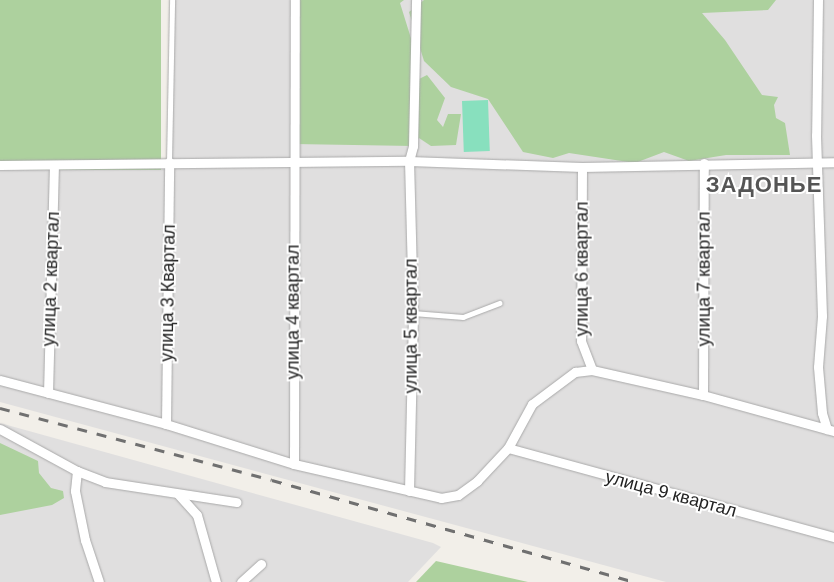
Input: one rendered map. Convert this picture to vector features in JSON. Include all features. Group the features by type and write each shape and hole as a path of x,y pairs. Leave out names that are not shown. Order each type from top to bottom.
{"street":[{"name":"улица 4 квартал","path":"294,464 295,0"},
{"name":"улица 5 квартал","path":"409,491 413,313 409,161 416,0"},
{"path":"818,0 816,135 819,162 822,316 818,367 822,413 831,430"},
{"path":"0,165 409,161 582,167 704,163 834,162"},
{"name":"улица 3 Квартал","path":"166,424 169,162"},
{"name":"улица 7 квартал","path":"703,395 704,163"},
{"name":"улица 2 квартал","path":"48,393 54,165"},
{"name":"улица 6 квартал","path":"582,167 581,341 592,370"},
{"path":"0,380 166,424 294,464 441,498 458,495 478,481 508,448 532,404 575,372 592,370 703,395 831,430"},
{"path":"0,429 77,471 105,482 236,502"},
{"name":"улица 9 квартал","path":"508,448 834,537"},
{"path":"77,471 76,490 80,515 99,582"},
{"path":"178,494 197,515 216,582"},
{"path":"241,582 261,564"}],"lane":[{"path":"169,162 172,0"},
{"path":"413,313 463,317 499,303"}],"shaded area":[{"name":"ЗАДОНЬЕ","path":"172,0 834,0 834,582 666,582 0,402 0,165 169,162"},
{"path":"0,423 433,543 441,547 408,582 0,582"}],"green space":[{"path":"0,0 161,0 161,170 0,170"},
{"path":"295,0 404,0 400,3 414,48 419,79 427,75 445,98 437,120 443,127 448,114 461,114 456,145 431,146 419,138 413,146 294,144"},
{"path":"424,0 776,0 768,10 702,13 725,40 762,95 778,97 774,105 776,118 785,123 790,155 726,155 689,161 664,152 635,163 569,153 553,158 523,152 488,99 451,87 424,61 409,12"},
{"path":"488,100 490,151 464,152 462,101"},
{"path":"0,443 38,461 39,473 51,488 63,491 64,498 52,505 0,515"},
{"path":"436,561 528,582 416,582"}],"railway":[{"path":"0,408 272,480 636,582"}],"district":[{"name":"ЗАДОНЬЕ","path":"764,185"}]}
